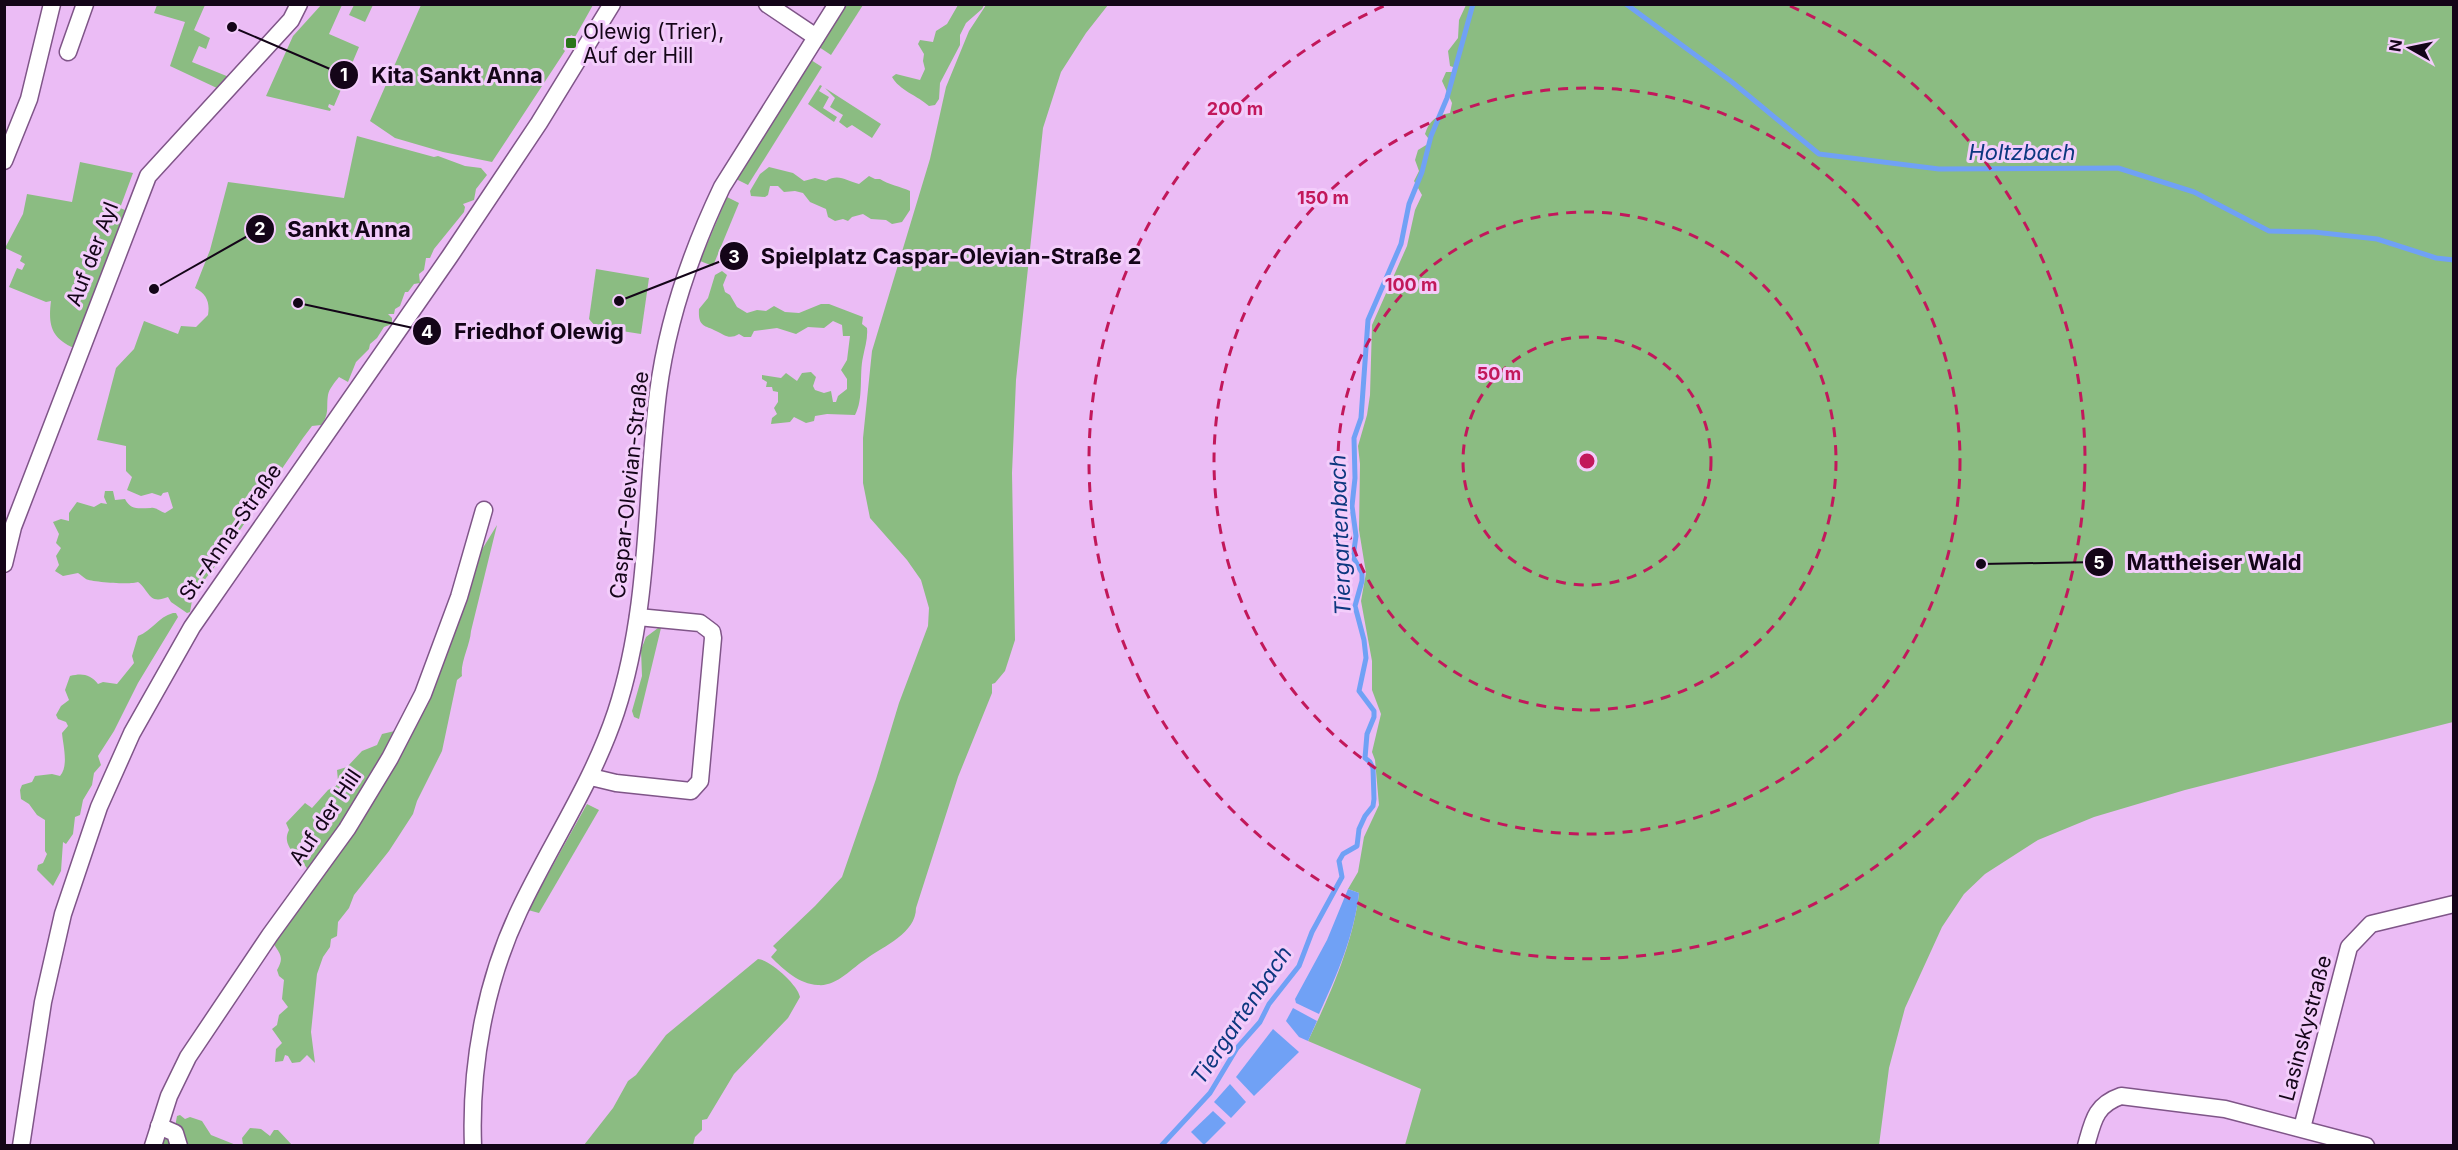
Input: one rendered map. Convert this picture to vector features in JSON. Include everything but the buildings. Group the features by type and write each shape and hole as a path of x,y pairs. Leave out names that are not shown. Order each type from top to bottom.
{"street":[{"path":"4,161 30,99 52,4"},
{"path":"68,52 85,4"},
{"name":"Auf der Ayl","path":"4,564 13,527 148,176 291,20 299,4"},
{"name":"St.-Anna-Straße","path":"21,1146 43,1002 60,923 99,807 132,733 192,627 463,236 574,69 612,4"},
{"path":"767,4 816,37"},
{"name":"Caspar-Olevian-Straße","path":"473,1146 473,1101 479,1045 486,1006 501,958 525,898 591,777 618,702 631,656 648,531 658,394 680,292 722,187 837,4"},
{"name":"Auf der Hill","path":"153,1146 174,1083 197,1042 270,935 347,829 390,758 427,683 459,597 484,510"},
{"name":"Caspar-Olevian-Straße","path":"591,777 616,783 691,791 700,781 712,632 700,623 638,617"},
{"name":"Lasinskystraße","path":"2302,1128 2349,947 2371,924 2454,904"},
{"path":"2086,1146 2097,1113 2105,1103 2121,1096 2225,1110 2366,1146"},
{"path":"159,1126 175,1133 179,1146"}],"green space":[{"path":"322,4 342,5 329,34 359,47 334,106 329,104 330,111 266,96 293,36"},
{"path":"157,5 205,5 194,30 210,38 206,49 199,46 192,62 229,77 219,89 170,66 185,22 154,13"},
{"path":"354,5 373,5 365,22 349,15"},
{"path":"421,5 593,5 575,37 571,35 563,49 565,51 492,162 443,152 395,138 370,121"},
{"path":"847,5 863,5 831,55 819,47"},
{"path":"958,5 984,5 966,23 960,35 960,45 940,83 939,99 935,105 929,106 899,86 892,77 896,74 920,80 925,69 924,54 918,44 920,40 933,42 936,31 947,24"},
{"path":"986,5 1108,5 1086,33 1061,72 1043,128 1016,380 1012,473 1015,640 1005,671 992,684 992,693 958,777 911,925 898,938 844,976 825,985 811,984 792,975 771,957 777,950 773,946 842,877 876,779 899,703 928,626 929,608 921,580 907,560 870,518 863,483 863,438 872,351 930,159 946,87 969,31"},
{"path":"1466,5 2453,5 2453,722 2185,790 2094,817 2038,840 1985,874 1964,894 1942,927 1905,1008 1889,1068 1879,1145 1405,1145 1421,1089 1308,1041 1332,987 1352,931 1359,893 1348,889 1358,872 1364,837 1379,805 1375,760 1372,752 1381,714 1372,690 1372,661 1361,601 1366,573 1359,530 1358,446 1370,395 1372,325 1407,246 1415,210 1422,195 1414,181 1419,171 1415,160 1418,150 1431,142 1425,134 1431,122 1441,115 1450,113 1452,103 1442,81 1446,72 1456,72 1456,68 1450,66 1448,51 1458,38 1459,20"},
{"path":"811,60 822,67 748,185 736,179"},
{"path":"820,85 822,86 819,91 829,97 823,108 837,117 834,122 808,104"},
{"path":"825,88 881,124 872,138 852,125 847,128 839,122 843,115 830,107 835,98"},
{"path":"357,136 434,157 438,156 465,166 481,168 487,175 476,189 474,200 463,204 464,212 434,249 430,258 426,258 424,270 419,274 420,283 414,284 408,292 405,292 394,314 388,314 392,318 392,324 384,327 370,344 369,349 356,362 348,382 339,377 332,386 328,395 327,414 324,421 321,425 312,426 303,438 193,595 190,612 187,613 171,602 168,597 153,598 138,582 95,581 86,579 78,573 63,576 55,571 59,565 56,556 61,548 56,543 59,534 53,522 61,519 69,521 69,513 77,502 94,507 101,503 107,504 104,497 105,491 113,491 115,500 125,499 133,507 155,508 165,513 173,508 168,492 161,496 152,493 141,496 127,490 132,477 126,471 126,446 97,440 116,368 134,349 144,321 178,334 181,326 196,327 208,315 207,299 195,288 210,250 228,182 344,198"},
{"path":"80,162 133,173 120,208 125,210 74,348 60,340 53,330 50,317 51,301 46,302 9,287 17,268 22,270 25,264 20,261 22,256 5,248 23,214 27,194 72,202"},
{"path":"769,167 793,173 804,181 815,178 826,181 839,178 859,184 869,176 880,179 910,191 910,210 902,222 892,224 886,220 871,219 863,214 852,217 848,221 843,219 835,221 828,217 826,209 810,202 803,193 784,192 778,186 770,186 768,195 765,197 751,196 750,191 760,174"},
{"path":"727,197 739,203 713,266 700,261"},
{"path":"596,269 649,278 641,334 596,327 589,319"},
{"path":"722,271 727,275 723,285 725,292 730,295 737,307 747,313 757,310 766,311 774,306 785,312 799,313 821,304 829,304 863,317 862,324 867,328 867,335 858,409 855,415 827,414 815,416 814,421 806,423 794,417 790,422 771,424 772,418 777,414 774,408 778,402 778,392 773,391 772,387 766,387 767,382 762,379 762,375 781,378 786,373 797,381 802,373 811,372 816,377 813,386 815,390 824,393 831,391 833,402 836,402 838,396 847,389 847,379 841,370 847,360 850,336 843,336 842,325 833,321 824,328 808,327 796,334 777,328 754,331 751,337 739,334 732,337 727,336 705,326 701,322 699,309 708,298 715,275"},
{"path":"497,525 462,676 457,680 442,751 417,801 413,814 389,851 354,895 349,908 338,922 337,936 331,939 330,947 323,957 317,974 311,1032 315,1063 307,1055 300,1062 292,1063 285,1055 283,1061 275,1062 276,1049 282,1043 272,1029 277,1025 279,1015 288,1007 282,999 284,980 279,976 277,970 281,956 273,943 308,870 289,847 287,836 289,830 286,823 305,803 312,808 328,790 336,786 337,770 347,767 362,751 377,745 382,734 399,730 478,556"},
{"path":"176,613 178,617 98,756 101,765 94,773 92,785 83,800 80,815 75,817 73,834 66,844 63,842 61,871 53,886 37,870 38,865 43,863 47,854 45,851 45,820 21,799 22,785 32,782 35,776 52,774 60,776 63,772 65,755 62,733 68,726 56,715 61,706 69,700 65,690 70,676 85,675 98,684 103,682 117,684 134,663 132,656 138,636"},
{"path":"661,628 639,719 634,717 632,711 642,676 641,650 646,637"},
{"path":"587,804 599,810 539,913 528,910"},
{"path":"758,959 783,974 800,997 788,1018 734,1074 707,1119 702,1120 702,1130 695,1137 693,1145 584,1145 613,1108 628,1081 636,1075 666,1035"},
{"path":"180,1115 185,1119 190,1117 202,1121 211,1135 236,1145 150,1146 175,1127 177,1116"},
{"path":"250,1128 261,1129 270,1136 274,1130 278,1130 292,1145 243,1145 242,1138"}],"water":[{"path":"1348,889 1359,893 1357,909 1349,940 1319,1014 1296,1003 1295,999 1327,940"},
{"path":"1293,1008 1317,1021 1308,1041 1299,1037 1286,1021"},
{"path":"1273,1029 1299,1052 1254,1096 1236,1077"},
{"path":"1230,1084 1246,1102 1231,1118 1214,1102"},
{"path":"1213,1111 1226,1123 1204,1145 1191,1132"}],"waterway":[{"name":"Tiergartenbach","path":"1161,1146 1210,1093 1237,1048 1260,1022 1269,1004 1299,966 1312,932 1342,877 1339,861 1343,854 1357,846 1359,829 1373,806 1373,768 1365,758 1367,734 1374,711 1359,691 1366,658 1355,606 1362,573 1353,557 1356,536 1352,506 1355,478 1354,438 1361,418 1368,320 1401,244 1409,204 1422,172 1431,136 1447,98 1473,4"},
{"name":"Holtzbach","path":"1626,4 1732,82 1819,154 1939,169 2118,168 2194,192 2269,231 2314,232 2377,239 2436,258 2454,260"}],"place":[{"name":"Kita Sankt Anna","path":"232,27"},
{"name":"Olewig (Trier), Auf der Hill","path":"571,43"},
{"name":"Sankt Anna","path":"154,289"},
{"name":"Spielplatz Caspar-Olevian-Straße 2","path":"619,301"},
{"name":"Friedhof Olewig","path":"298,303"},
{"name":"Mattheiser Wald","path":"1981,564"}]}
